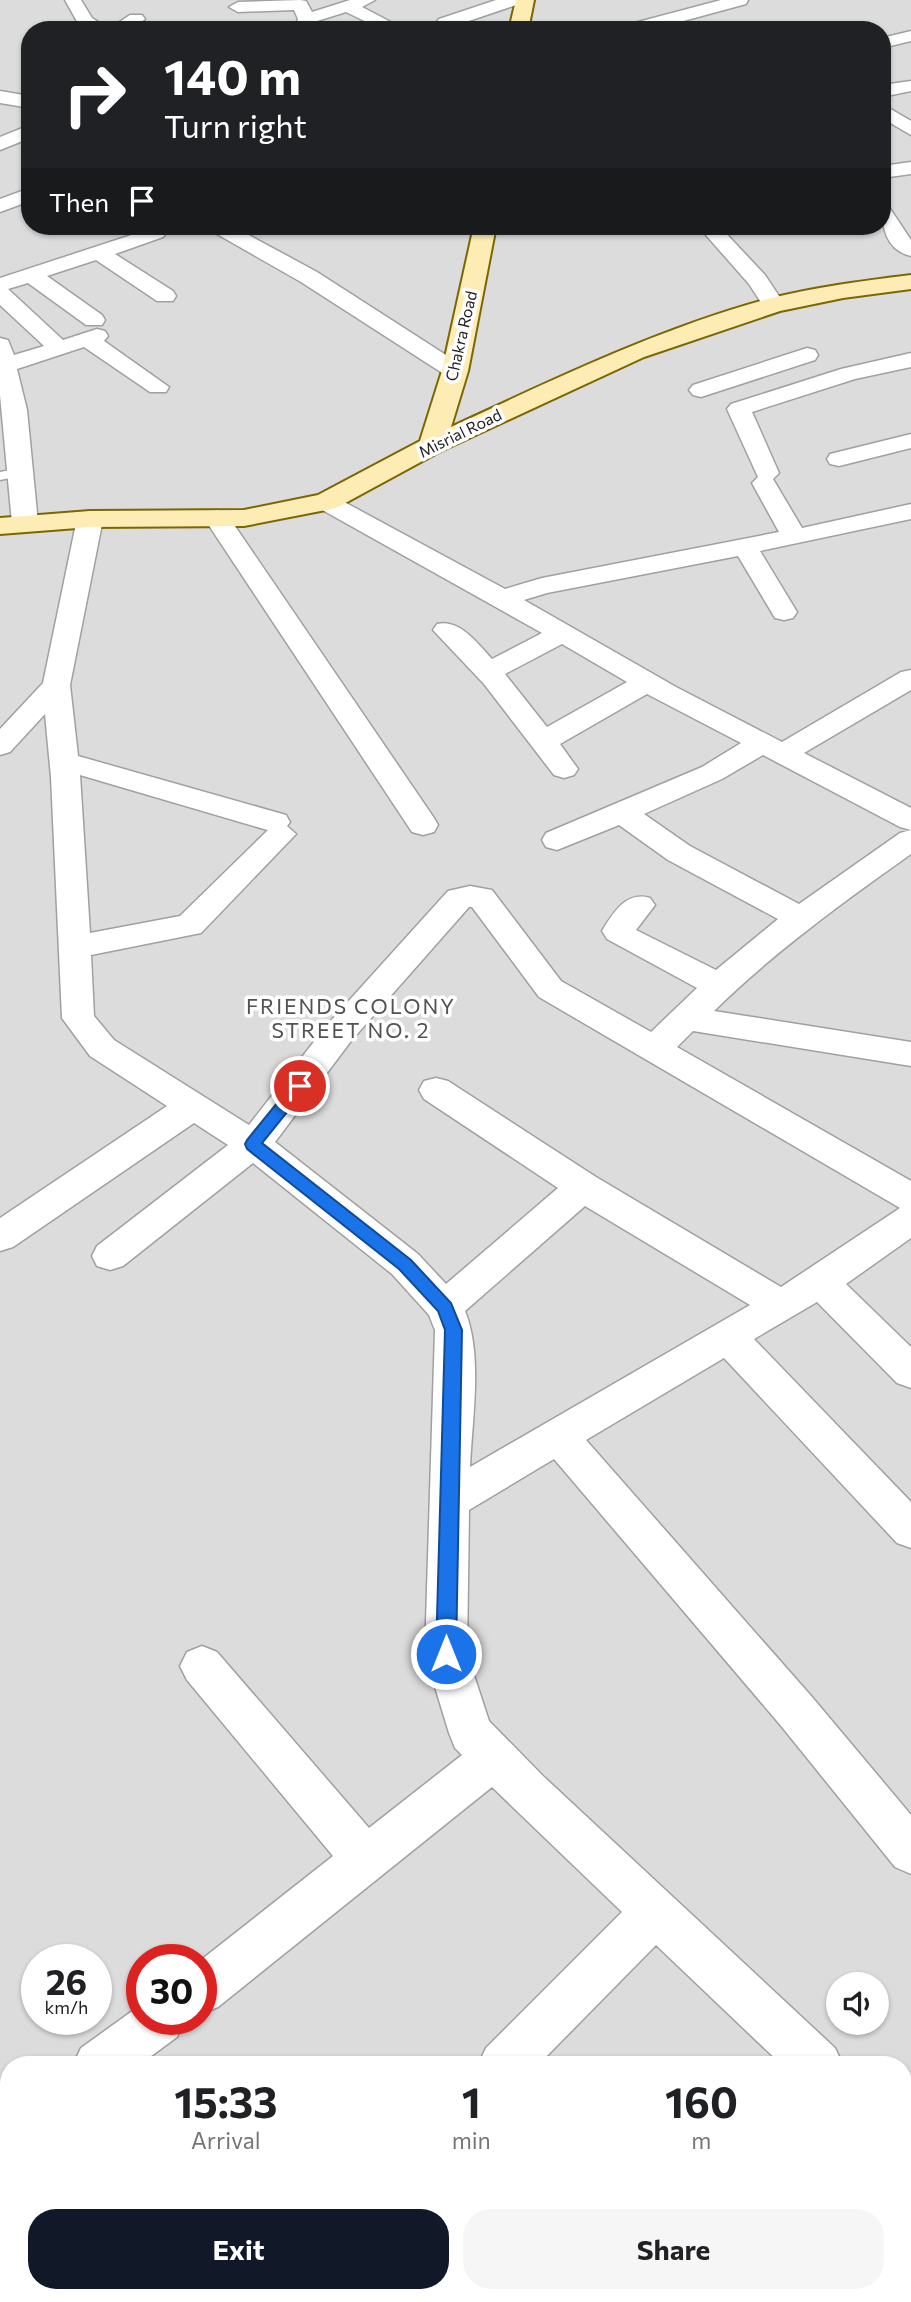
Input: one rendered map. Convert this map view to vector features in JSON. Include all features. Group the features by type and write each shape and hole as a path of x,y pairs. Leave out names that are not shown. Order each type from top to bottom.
{"main road":[{"path":"520,21 525,0"},
{"name":"Chakra Road","path":"432,445 454,371 483,235"},
{"name":"Misrial Road","path":"13,524 90,519 244,518 326,502 432,445 635,352 774,305 843,291 911,282"}],"street":[{"path":"72,0 84,21"},
{"path":"312,21 367,0"},
{"path":"451,21 513,0"},
{"path":"662,21 740,0"},
{"path":"238,7 300,5 304,21"},
{"path":"346,6 378,21"},
{"path":"687,14 704,21"},
{"path":"891,41 911,36"},
{"path":"891,89 911,86"},
{"path":"0,96 21,100"},
{"path":"0,144 21,135"},
{"path":"891,171 911,168"},
{"path":"0,206 21,198"},
{"path":"891,226 901,242 911,250"},
{"path":"0,285 150,235"},
{"path":"233,235 309,277 454,371"},
{"path":"716,235 757,280 774,305"},
{"path":"98,252 165,296"},
{"path":"31,275 158,387"},
{"path":"0,293 59,348"},
{"path":"13,524 10,474 15,410 3,355 59,348 93,332"},
{"path":"701,390 807,355"},
{"path":"793,537 765,478 739,408 802,388 911,360"},
{"path":"781,364 802,388"},
{"path":"839,459 911,441"},
{"path":"326,502 648,682 911,820"},
{"path":"216,518 423,825"},
{"path":"502,598 556,583 744,545 906,518"},
{"path":"90,519 56,685 64,761 78,1018 102,1048 253,1144 405,1264 445,1307 454,1330 455,1352 446,1654 471,1732 527,1791 808,2056"},
{"path":"744,545 783,612"},
{"path":"446,630 469,649 564,769"},
{"path":"488,672 562,633"},
{"path":"557,840 772,748 911,678"},
{"path":"542,741 648,682"},
{"path":"0,746 56,685"},
{"path":"64,761 278,828 190,925 75,947"},
{"path":"621,812 679,853 800,918"},
{"path":"654,1049 719,986 800,918 911,840"},
{"path":"110,1256 253,1144 287,1104 346,1024 459,898 470,895 481,897 550,989 911,1198"},
{"path":"639,905 618,931 719,986"},
{"path":"686,1018 911,1054"},
{"path":"436,1090 583,1187 781,1305"},
{"path":"0,1237 193,1106"},
{"path":"445,1307 583,1187"},
{"path":"450,1500 820,1282 911,1219"},
{"path":"820,1282 911,1372"},
{"path":"727,1336 911,1530"},
{"path":"558,1436 797,1712 911,1851"},
{"path":"202,1667 365,1859"},
{"path":"217,1977 495,1757"},
{"path":"512,2056 655,1912"},
{"path":"110,2056 139,2035"}],"shaded area":[{"path":"0,0 911,0 911,2056 0,2056"}],"district":[{"name":"FRIENDS COLONY STREET NO. 2","path":"351,1019"}],"route":[{"path":"300,1086 253,1144 405,1264 445,1307 454,1330 446,1654"}]}
